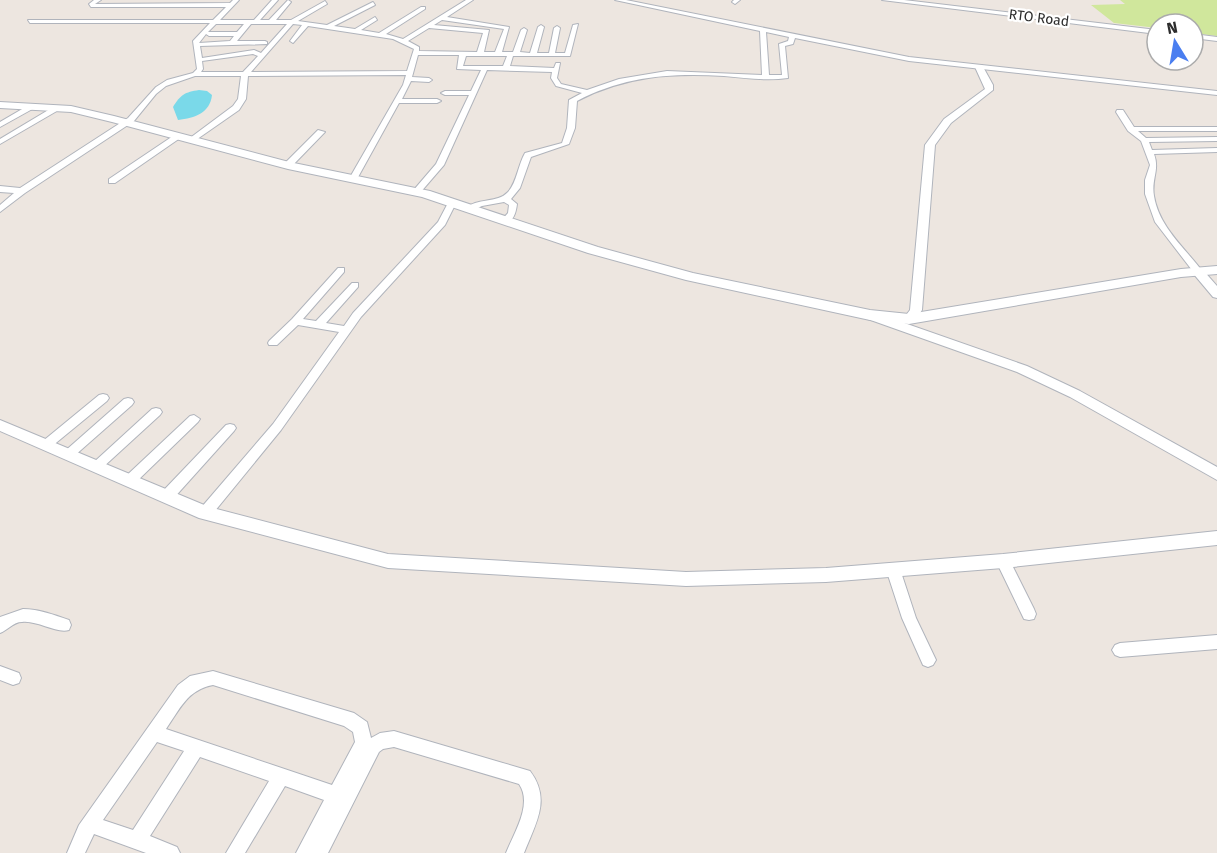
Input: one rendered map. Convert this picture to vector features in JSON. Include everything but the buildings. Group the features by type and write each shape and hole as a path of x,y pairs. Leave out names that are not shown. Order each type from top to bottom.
{"main road":[{"path":"0,105 58,108 126,122 288,165 416,192 691,277 870,315 909,319 1217,270"}],"street":[{"path":"98,0 92,4 93,6 233,2"},
{"path":"232,43 274,0"},
{"path":"402,42 470,0"},
{"path":"618,0 909,59 1217,93"},
{"name":"RTO Road","path":"886,0 1145,31"},
{"path":"195,74 200,69 196,41 211,28 233,2"},
{"path":"270,25 288,2"},
{"path":"112,181 236,108 242,99 246,74 292,22 325,3"},
{"path":"316,24 351,6"},
{"path":"330,26 373,7 344,29"},
{"path":"380,35 423,8"},
{"path":"369,33 406,9"},
{"path":"449,13 511,22 498,54"},
{"path":"442,18 507,28"},
{"path":"356,31 375,19"},
{"path":"30,21 242,31 292,22 307,23 380,35 417,48 409,76 399,97 353,179"},
{"path":"211,28 252,22 270,25"},
{"path":"293,41 307,23"},
{"path":"417,53 568,54 576,25"},
{"path":"428,26 487,31 480,53"},
{"path":"533,54 541,27"},
{"path":"557,28 554,78 558,85 587,92"},
{"path":"763,29 766,77"},
{"path":"506,68 524,30"},
{"path":"469,209 486,201 506,199 514,191 528,155 565,144 571,128 573,100 587,92 663,72 786,77 782,44 791,43 793,35"},
{"path":"201,44 264,43"},
{"path":"198,60 255,52 258,54"},
{"path":"463,53 459,68 556,70"},
{"path":"416,192 440,165 475,93 488,54"},
{"path":"909,319 916,310 930,145 933,137 950,119 989,90 989,85 980,67"},
{"path":"0,209 22,191 144,109 148,99 157,88 171,81 195,74 409,76 429,80"},
{"path":"399,97 440,97 475,93"},
{"path":"440,97 471,102"},
{"path":"0,125 32,106"},
{"path":"0,142 58,108"},
{"path":"1120,112 1131,129 1144,140 1154,165 1147,180 1150,201 1161,226 1217,294"},
{"path":"1131,129 1217,129"},
{"path":"288,165 321,132"},
{"path":"1144,140 1217,139"},
{"path":"1149,152 1217,150"},
{"path":"0,189 22,191"},
{"path":"506,199 513,204 512,213 506,221"},
{"path":"205,513 277,427 357,315 442,223 452,203"},
{"path":"273,344 341,270"},
{"path":"319,325 355,285"},
{"path":"870,315 1022,369 1075,394 1217,474"},
{"path":"296,321 346,330"},
{"path":"47,444 103,398"},
{"path":"69,454 128,402"},
{"path":"97,466 156,412"},
{"path":"130,480 194,419"},
{"path":"0,425 205,513 388,561 686,579 826,575 1003,561 1217,538"},
{"path":"167,496 230,428"},
{"path":"1003,561 1029,614"},
{"path":"892,569 909,618 928,660"},
{"path":"0,626 14,615 23,613 64,625"},
{"path":"1120,650 1217,642"},
{"path":"76,853 90,824 184,690 196,681 213,678 348,719 361,728 363,742 305,853"},
{"path":"154,733 336,795"},
{"path":"318,853 373,746 380,741 394,739 524,777 531,784 535,796 515,853"},
{"path":"137,841 196,748"},
{"path":"235,853 281,776"},
{"path":"90,824 171,853"}],"green space":[{"path":"1120,0 1217,0 1217,36 1205,34 1205,12 1145,12 1145,27 1114,23 1091,5 1125,4"}],"water":[{"path":"199,90 207,91 212,95 208,106 196,116 178,120 173,107 183,95"}]}
